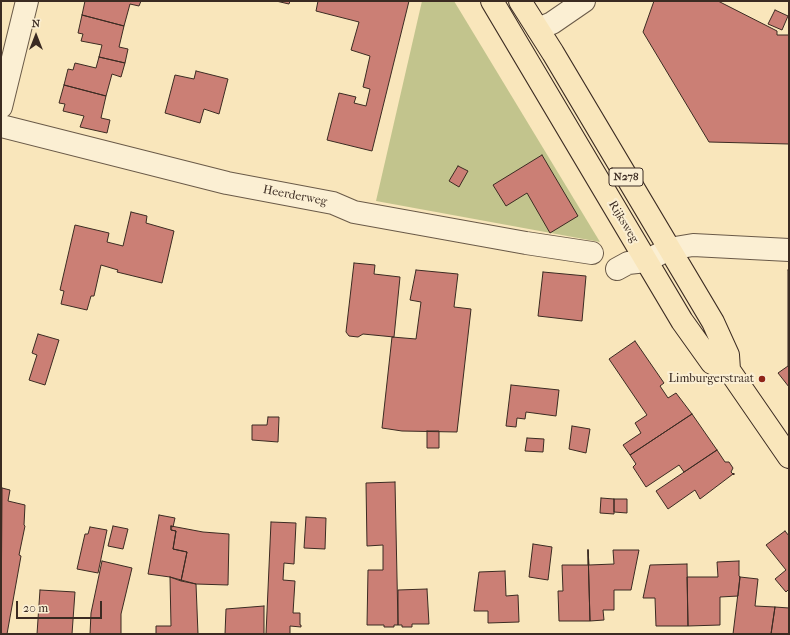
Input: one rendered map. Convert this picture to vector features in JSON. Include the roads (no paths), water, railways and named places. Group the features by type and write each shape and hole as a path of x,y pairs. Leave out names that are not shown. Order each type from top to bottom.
{"main road":[{"name":"Rijksweg","path":"492,1 675,310 712,363 729,370"},
{"name":"N278","path":"520,1 713,322 728,354 729,370 789,457"}],"street":[{"path":"1,107 27,1"},
{"path":"538,29 552,23 584,1"},
{"name":"Heerderweg","path":"1,126 227,183 333,203 354,212 592,254"},
{"path":"620,267 646,261 669,249 693,245 789,250"}],"place":[{"name":"Limburgerstraat","path":"762,379"}]}
